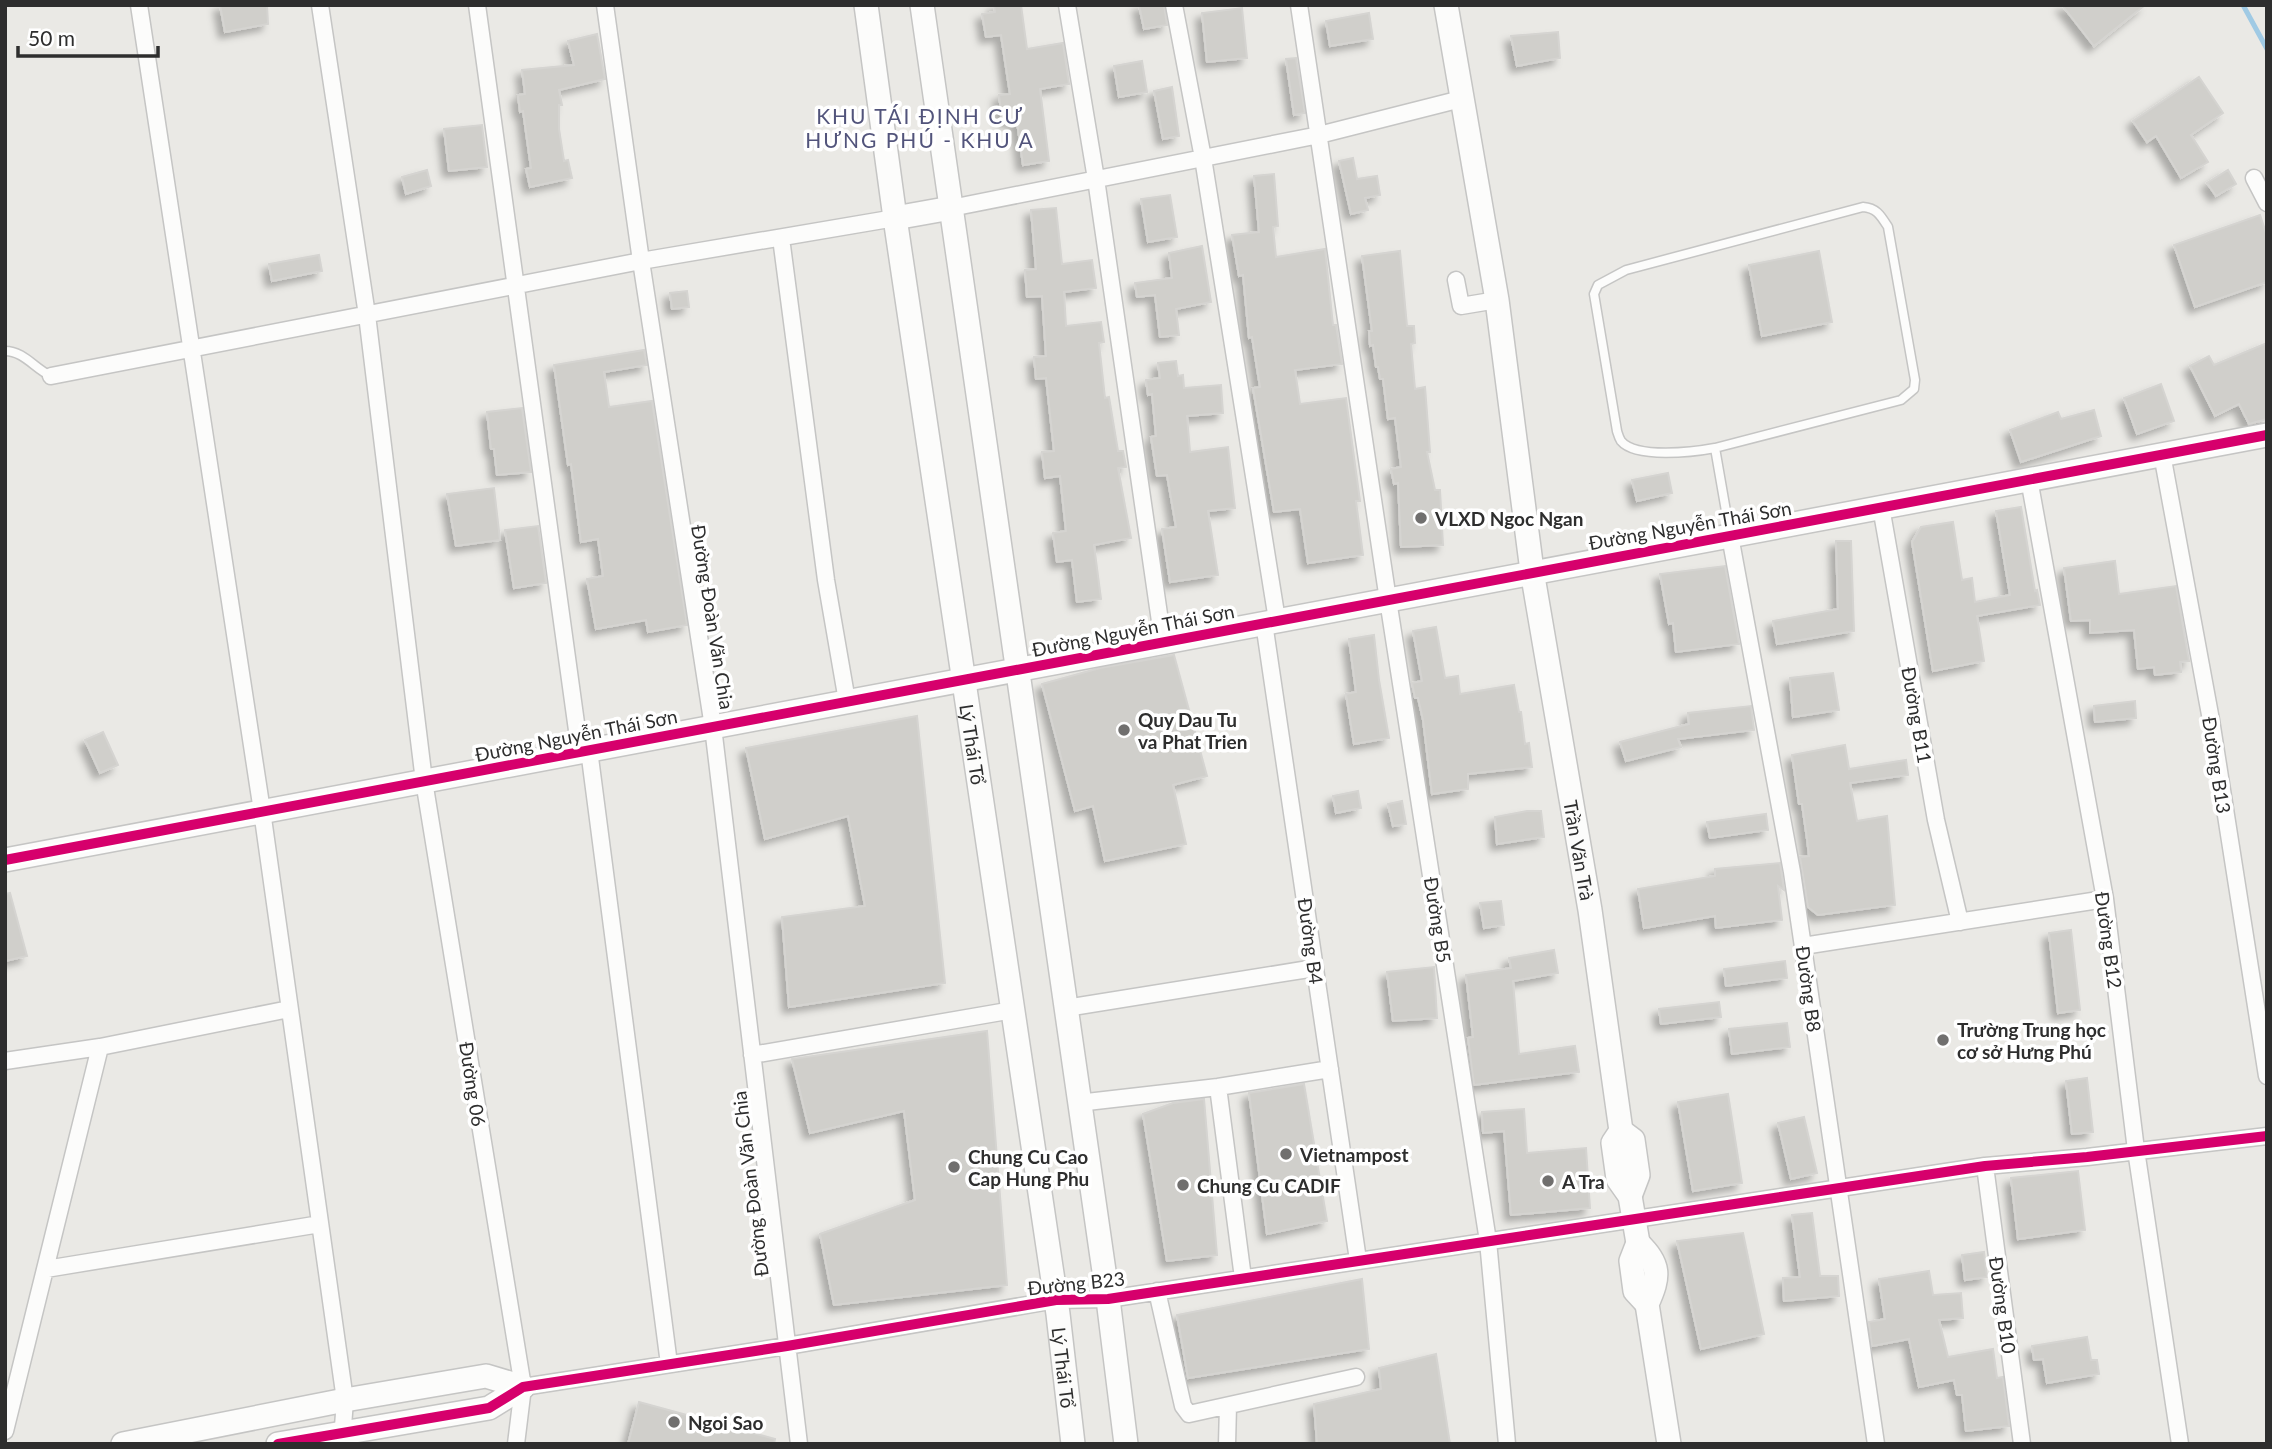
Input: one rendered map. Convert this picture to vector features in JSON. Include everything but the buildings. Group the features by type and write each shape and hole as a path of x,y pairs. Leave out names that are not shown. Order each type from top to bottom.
{"street":[{"path":"139,5 262,811 345,1400 342,1438"},
{"name":"Đường 06","path":"320,5 367,314 424,781 523,1388 516,1444"},
{"path":"477,5 585,751 669,1364"},
{"name":"Đường Đoàn Văn Chia","path":"605,5 641,261 713,727 799,1444"},
{"name":"Lý Thái Tổ","path":"866,5 895,218 1056,1300 1073,1444"},
{"path":"922,5 1108,1299 1126,1444"},
{"path":"1067,5 1096,179 1163,642"},
{"name":"Đường B4","path":"1174,5 1203,158 1271,622 1315,968 1358,1260"},
{"name":"Đường B5","path":"1300,5 1388,600 1488,1241 1507,1444"},
{"name":"Trần Văn Trà","path":"1446,5 1497,300 1532,571 1590,910 1621,1131 1613,1143 1618,1179 1632,1207 1638,1243 1631,1261 1634,1291 1647,1304 1669,1444"},
{"path":"51,376 641,261 951,208 1319,135 1461,99"},
{"path":"2254,178 2267,203"},
{"path":"781,238 826,580 847,701"},
{"path":"1456,280 1461,306 1497,300"},
{"name":"Đường Nguyễn Thái Sơn","path":"5,859 2267,435"},
{"name":"Đường B13","path":"2162,454 2211,720 2267,1076"},
{"name":"Đường B12","path":"2029,479 2105,900 2136,1150 2180,1444"},
{"name":"Đường B11","path":"1881,507 1936,820 1960,922"},
{"name":"Đường B8","path":"1730,536 1792,872 1876,1444"},
{"path":"1803,946 2105,900"},
{"path":"1066,1008 1315,968"},
{"path":"5,1061 100,1047 289,1009"},
{"path":"752,1055 1013,1010"},
{"path":"5,1431 12,1372 46,1269 100,1047"},
{"path":"1078,1103 1218,1087 1330,1069"},
{"path":"1218,1087 1243,1278"},
{"name":"Đường B23","path":"523,1388 1056,1300 1108,1299 1488,1241 1632,1207 1839,1189 1985,1166 2267,1136"},
{"name":"Đường B10","path":"1985,1166 2022,1444"},
{"path":"46,1269 320,1224"},
{"path":"1157,1291 1185,1411 1193,1414 1356,1377"},
{"path":"122,1444 345,1400 486,1376 523,1388"},
{"path":"278,1444 342,1438 489,1408 523,1388"},
{"path":"1227,1444 1228,1406"}],"lane":[{"path":"1863,207 1872,207 1888,227 1915,380 1914,389 1901,400 1715,448 1653,453 1634,449 1621,442 1594,306 1594,294 1598,285 1626,270 1863,207"},
{"path":"5,351 14,351 51,376"},
{"path":"1715,448 1730,536"}],"waterway":[{"path":"2243,5 2267,49"}],"cycle path":[{"path":"5,860 2267,435"},
{"path":"278,1444 489,1408 523,1387 1056,1300 1108,1299 1985,1166 2267,1136"}],"place":[{"name":"VLXD Ngoc Ngan","path":"1421,518"},
{"name":"Quy Dau Tu va Phat Trien","path":"1124,730"},
{"name":"Trường Trung học cơ sở Hưng Phú","path":"1943,1040"},
{"name":"Vietnampost","path":"1286,1154"},
{"name":"Chung Cu Cao Cap Hung Phu","path":"954,1167"},
{"name":"A Tra","path":"1548,1181"},
{"name":"Chung Cu CADIF","path":"1183,1185"},
{"name":"Ngoi Sao","path":"674,1422"}],"district":[{"name":"KHU TÁI ĐỊNH CƯ HƯNG PHÚ - KHU A","path":"920,127"}]}
